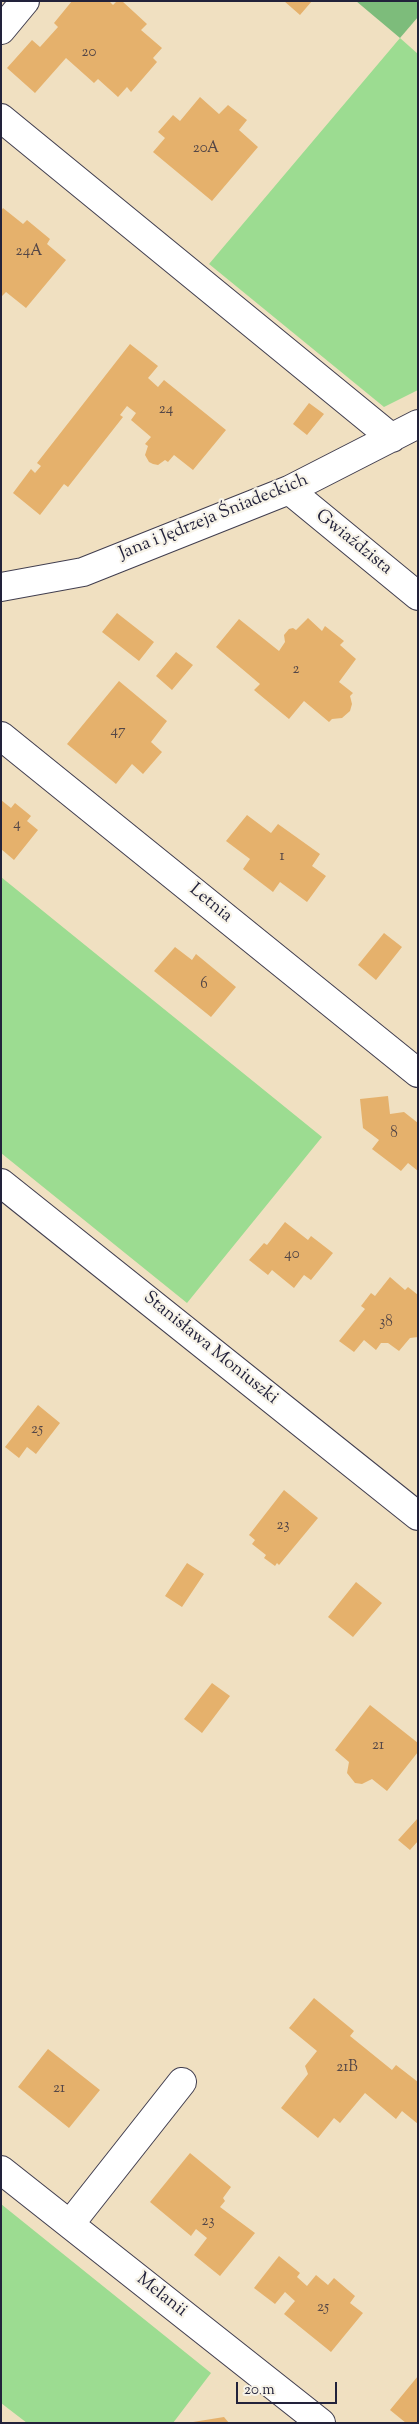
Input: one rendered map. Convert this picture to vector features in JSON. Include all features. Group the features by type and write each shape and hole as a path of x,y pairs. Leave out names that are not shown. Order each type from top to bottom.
{"street":[{"path":"1,30 26,1"},
{"path":"1,118 392,438"},
{"name":"Jana i Jędrzeja Śniadeckich","path":"1,586 84,572 289,490 418,424"},
{"name":"Gwiaździsta","path":"289,490 418,596"},
{"name":"Letnia","path":"1,736 418,1073"},
{"name":"Stanisława Moniuszki","path":"1,1183 418,1516"},
{"path":"70,2224 182,2082"},
{"name":"Melanii","path":"1,2170 321,2423"}],"green space":[{"path":"356,1 418,1 418,17 400,38"},
{"path":"400,38 418,54 418,390 384,407 209,264"},
{"path":"1,877 322,1137 187,1303 1,1153"},
{"path":"1,2204 211,2373 173,2423 27,2423 1,2403"}],"building":[{"path":"72,1 109,1 113,5 117,1 122,1 147,24 141,30 162,48 153,58 157,62 131,92 127,87 118,97 98,79 94,83 66,58 35,93 7,68 32,40 40,47 58,27 54,23"},
{"path":"284,1 312,1 300,15"},
{"path":"200,97 219,114 228,105 247,120 239,130 258,147 212,201 153,152 165,138 158,132 173,115 180,121"},
{"path":"3,208 23,224 27,220 50,239 47,244 66,260 26,308 6,292 1,297 1,211"},
{"path":"130,344 158,366 148,378 158,387 164,380 226,430 193,470 174,455 168,462 165,460 158,465 153,464 149,462 145,455 148,446 145,444 151,437 131,420 136,413 127,406 120,415 123,417 68,487 64,484 40,515 13,493 31,469 35,473 41,466 37,463"},
{"path":"309,403 324,414 307,435 293,424"},
{"path":"117,613 154,642 139,661 102,632"},
{"path":"308,618 322,631 325,626 344,641 340,645 356,659 339,682 353,693 350,696 352,704 350,711 342,718 332,719 329,722 304,701 289,719 254,690 260,684 216,647 239,619 279,651 285,642 284,635 289,629 293,628 296,630"},
{"path":"176,652 193,665 172,690 156,676"},
{"path":"119,681 167,721 151,742 162,752 143,774 132,764 116,784 67,744"},
{"path":"1,800 11,808 15,803 31,816 27,821 38,830 14,860 1,849"},
{"path":"247,815 271,833 278,824 320,854 312,866 326,876 307,902 280,882 273,892 243,869 250,859 226,841"},
{"path":"384,933 402,947 376,980 358,965"},
{"path":"175,947 192,960 196,954 236,987 211,1017 154,971"},
{"path":"388,1096 390,1114 404,1112 418,1123 418,1171 408,1163 401,1171 372,1149 379,1140 363,1128 360,1099"},
{"path":"285,1222 308,1240 311,1236 333,1253 311,1280 304,1275 294,1288 272,1270 268,1275 249,1260 264,1243 267,1245"},
{"path":"390,1277 405,1290 408,1287 418,1295 418,1337 410,1338 399,1351 388,1343 381,1343 376,1350 364,1340 354,1352 339,1341 365,1309 361,1306 371,1293 375,1296"},
{"path":"38,1405 60,1423 36,1454 27,1447 19,1458 5,1447"},
{"path":"284,1490 318,1518 279,1565 277,1563 275,1566 264,1558 266,1555 252,1544 255,1540 249,1535"},
{"path":"187,1563 204,1574 182,1607 165,1596"},
{"path":"356,1582 382,1603 353,1637 328,1617"},
{"path":"212,1683 230,1696 202,1733 184,1719"},
{"path":"370,1705 418,1743 418,1752 387,1791 372,1779 362,1784 355,1783 347,1773 349,1762 335,1750"},
{"path":"418,1818 418,1841 410,1850 398,1840"},
{"path":"314,1998 354,2031 350,2036 392,2070 396,2065 418,2082 418,2124 402,2111 396,2119 365,2093 340,2123 334,2118 318,2138 281,2108 308,2074 305,2066 317,2051 289,2028"},
{"path":"48,2049 100,2090 69,2128 18,2087"},
{"path":"190,2153 231,2187 223,2198 225,2201 220,2207 255,2233 220,2276 194,2255 207,2238 196,2229 191,2236 150,2202"},
{"path":"279,2256 300,2273 297,2277 307,2286 316,2275 328,2285 334,2278 355,2296 350,2303 363,2313 331,2352 284,2314 295,2301 285,2292 275,2304 254,2288"},
{"path":"418,2376 418,2423 406,2423 390,2410"},
{"path":"224,2417 229,2423 193,2423 193,2422"}]}
